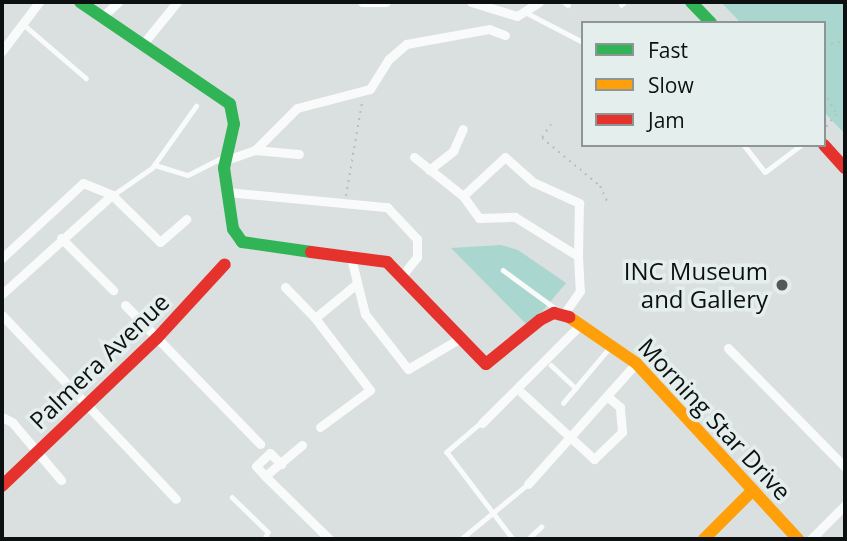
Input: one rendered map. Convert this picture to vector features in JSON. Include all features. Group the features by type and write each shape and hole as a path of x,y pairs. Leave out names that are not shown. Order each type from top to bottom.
{"street":[{"path":"2,51 39,2"},
{"path":"80,2 142,45 197,78 224,98 234,112 225,159 233,229 242,242 350,254 387,261 403,274 478,360 489,363 540,320 562,313 580,291 579,203 533,182 505,157 463,196"},
{"path":"102,18 118,2"},
{"path":"142,45 177,2"},
{"path":"362,2 386,2"},
{"path":"471,2 517,16 527,13 539,2"},
{"path":"691,2 709,21"},
{"path":"255,150 297,108 370,89 394,52 413,40 489,29 505,35"},
{"path":"429,170 453,151 463,129"},
{"path":"826,147 845,168"},
{"path":"225,159 255,150 299,154"},
{"path":"414,157 463,196 478,218 515,217 578,256"},
{"path":"2,258 79,185 89,184 112,195 160,242 186,219"},
{"path":"228,192 346,200 387,207 411,229 418,253 403,274"},
{"path":"2,294 61,238 112,195"},
{"path":"61,238 113,290"},
{"path":"350,254 355,285 371,324 408,369 459,339"},
{"name":"Palmera Avenue","path":"2,486 157,338 225,264"},
{"path":"315,318 355,285"},
{"path":"285,288 315,318 370,390 320,427"},
{"path":"125,304 260,444"},
{"name":"Morning Star Drive","path":"562,313 612,344 636,363 798,539"},
{"path":"2,315 176,499"},
{"path":"482,423 579,326"},
{"path":"728,348 845,467"},
{"path":"528,484 636,363"},
{"path":"522,393 570,440 594,459 622,432 623,415 608,397"},
{"path":"2,416 12,422 61,480"},
{"path":"265,476 302,445"},
{"path":"281,464 270,453 256,466 329,539"},
{"path":"704,539 753,490"},
{"path":"811,539 845,505"}],"lane":[{"path":"527,13 581,41"},
{"path":"23,23 86,78"},
{"path":"112,195 155,165 196,106"},
{"path":"746,147 765,172 798,147"},
{"path":"155,165 188,175 225,159"},
{"path":"503,270 562,313"},
{"path":"563,403 612,344"},
{"path":"551,365 576,388"},
{"path":"482,423 447,452 513,539"},
{"path":"461,539 528,484"},
{"path":"232,497 268,532 265,539"},
{"path":"528,539 541,527"}],"path":[{"path":"826,45 845,41"},
{"path":"346,200 362,92"},
{"path":"826,96 836,114 826,127"},
{"path":"551,124 542,138 600,186 607,201"}],"green space":[{"path":"721,2 845,2 845,134 826,114 826,21 739,21"},
{"path":"501,245 518,250 566,283 529,327 451,248"}],"traffic: fast":[{"path":"80,2 230,104 234,124 224,168 233,229 242,242 311,252"},
{"path":"691,2 709,21"}],"traffic: slow":[{"path":"569,317 636,363 798,539"},
{"path":"704,539 753,490"}],"traffic: jam":[{"path":"826,147 845,168"},
{"path":"311,252 387,262 486,364 540,320 554,313 569,317"},
{"path":"2,486 157,338 225,264"}],"place":[{"name":"INC Museum and Gallery","path":"782,285"}]}
